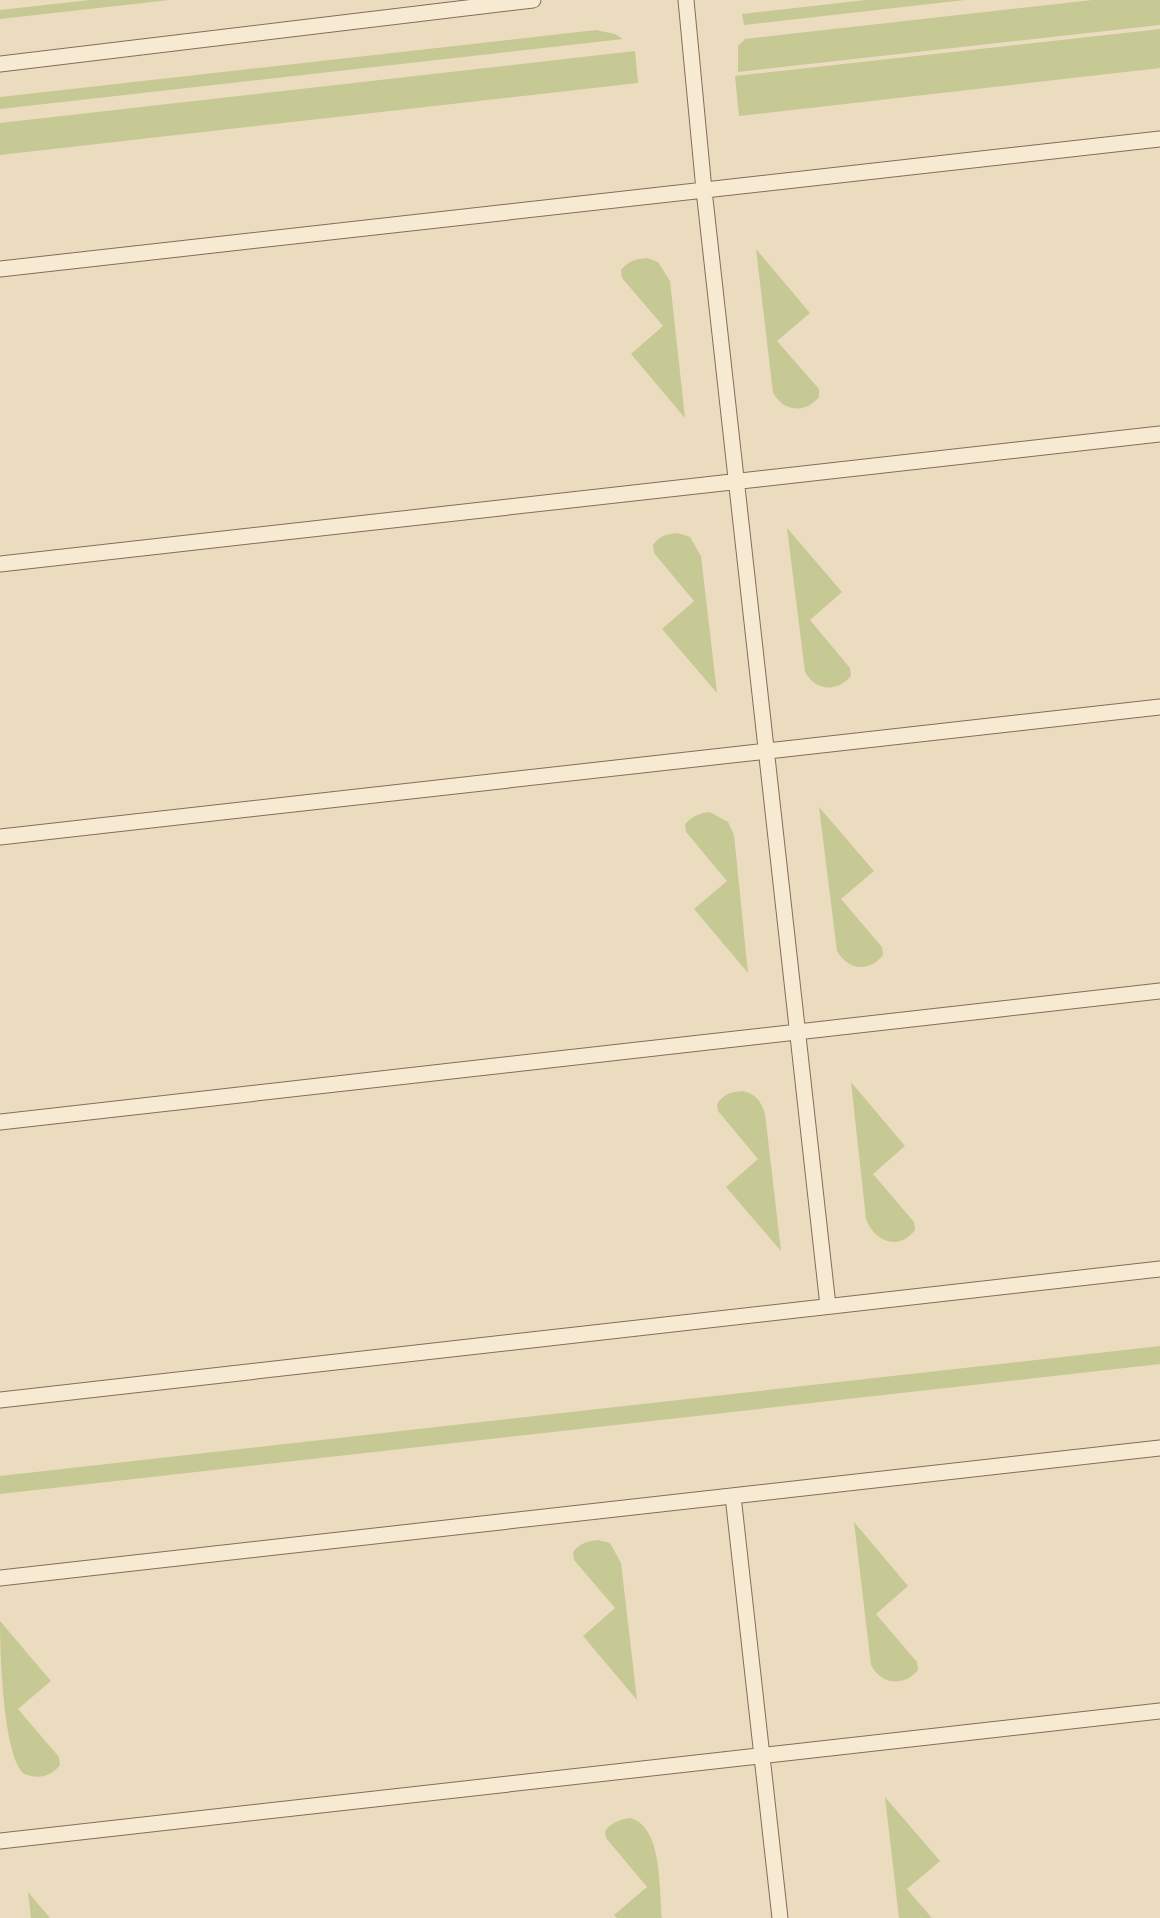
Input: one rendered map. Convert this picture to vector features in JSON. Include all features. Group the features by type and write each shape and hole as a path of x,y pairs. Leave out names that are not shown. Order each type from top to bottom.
{"lane":[{"path":"0,64 533,0"},
{"path":"686,0 704,190 828,1306"},
{"path":"0,269 1160,138"},
{"path":"0,564 1160,434"},
{"path":"0,837 1160,707"},
{"path":"0,1122 1160,992"},
{"path":"0,1400 1160,1269"},
{"path":"0,1578 1160,1448"},
{"path":"733,1496 780,1918"},
{"path":"0,1841 1160,1711"}],"green space":[{"path":"90,0 170,0 0,19 0,10"},
{"path":"866,0 965,0 744,25 742,14"},
{"path":"1092,0 1160,0 1160,25 738,72 738,46 745,39"},
{"path":"1160,29 1160,68 739,116 735,76"},
{"path":"596,30 615,34 623,39 0,109 0,97"},
{"path":"635,51 638,83 0,155 0,123"},
{"path":"756,249 810,313 777,341 819,389 819,397 801,408 795,409 783,404 773,393"},
{"path":"647,258 658,262 670,281 685,418 631,354 663,326 622,278 621,270 626,264"},
{"path":"787,528 842,592 810,620 850,668 851,676 833,687 820,686 805,672"},
{"path":"678,533 690,537 701,556 717,693 662,629 694,601 654,553 653,545 658,539"},
{"path":"819,807 874,871 841,899 882,947 883,955 865,967 847,962 837,951"},
{"path":"710,812 728,822 734,835 748,973 694,909 727,881 686,832 685,824 688,821 696,815"},
{"path":"851,1082 905,1146 873,1174 914,1222 915,1230 901,1241 887,1241 881,1238 870,1227 866,1219"},
{"path":"742,1091 757,1099 765,1114 781,1251 726,1187 758,1159 718,1111 717,1104 722,1098"},
{"path":"1160,1346 1160,1364 0,1494 0,1476"},
{"path":"854,1522 908,1586 876,1614 917,1662 918,1670 900,1681 881,1677 871,1665"},
{"path":"598,1540 610,1543 621,1563 637,1700 583,1636 615,1608 574,1560 573,1552 578,1546"},
{"path":"0,1621 51,1681 18,1709 59,1757 60,1765 48,1775 38,1777 23,1773 16,1762 4,1701"},
{"path":"885,1797 940,1861 907,1889 932,1918 899,1918"},
{"path":"630,1818 641,1823 654,1846 662,1918 617,1918 614,1915 647,1887 606,1838 605,1831 610,1825"},
{"path":"28,1892 50,1918 31,1918"}]}
